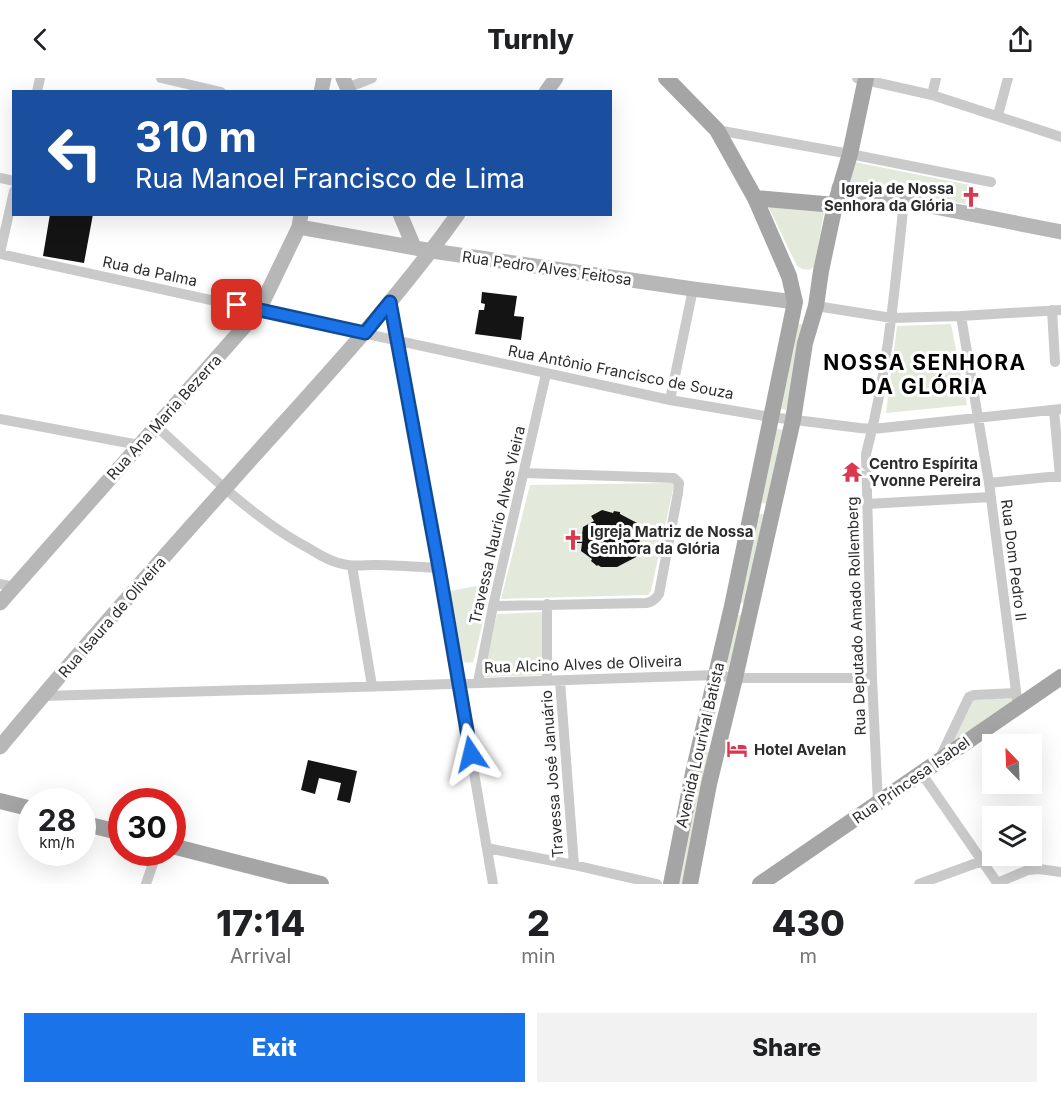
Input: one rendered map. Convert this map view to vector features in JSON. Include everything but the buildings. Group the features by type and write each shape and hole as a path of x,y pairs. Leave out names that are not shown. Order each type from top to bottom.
{"main road":[{"path":"666,78 717,130 755,198 789,276 795,302"},
{"name":"Avenida Lourival Batista","path":"690,884 709,784 793,420 805,343 816,306 839,188 850,154 863,79"},
{"path":"755,198 835,206"},
{"path":"789,276 804,277 821,271"},
{"name":"Avenida Lourival Batista","path":"670,884 693,772 732,606 795,302"},
{"name":"Rua Princesa Isabel","path":"760,884 922,774 1017,700 1061,676"},
{"path":"0,801 18,806"},
{"path":"186,850 273,878 321,884"}],"street":[{"path":"160,78 212,90"},
{"path":"346,86 372,78"},
{"path":"932,95 936,78"},
{"path":"998,115 1008,78"},
{"path":"863,79 932,95 1061,137"},
{"path":"717,130 991,182"},
{"path":"839,188 1061,232"},
{"path":"0,253 12,200"},
{"name":"Rua Deputado Amado Rollemberg","path":"878,803 866,454 873,429 892,318 904,201"},
{"path":"401,216 414,247"},
{"name":"Rua Isaura de Oliveira","path":"0,747 225,488 365,333 432,251 457,216"},
{"name":"Rua Pedro Alves Feitosa","path":"300,221 432,251 795,302"},
{"name":"Rua Ana Maria Bezerra","path":"0,603 7,585 139,445 259,310 300,221"},
{"name":"Rua da Palma","path":"0,253 365,333"},
{"path":"670,400 693,289"},
{"path":"390,302 494,884"},
{"path":"816,306 892,318 1056,310 1055,362"},
{"name":"Rua Dom Pedro II","path":"961,316 989,483 1017,700"},
{"name":"Rua Antônio Francisco de Souza","path":"365,333 670,400 771,417 850,427 873,429 1058,409"},
{"name":"Travessa Naurio Alves Vieira","path":"478,682 546,374"},
{"path":"989,483 1060,477 1058,409"},
{"path":"0,419 139,445"},
{"path":"156,426 225,488 288,538 328,559 352,566 439,568"},
{"path":"493,606 646,603 656,599 658,594 678,483 674,478 524,473"},
{"path":"867,504 991,497"},
{"path":"753,507 773,511"},
{"path":"352,566 372,686"},
{"name":"Travessa José Januário","path":"547,604 547,681"},
{"path":"732,606 750,611"},
{"name":"Rua Alcino Alves de Oliveira","path":"43,696 716,675 735,678 872,678"},
{"name":"Travessa José Januário","path":"560,681 573,865"},
{"path":"938,761 969,697 974,695 1017,700"},
{"path":"919,884 982,861 922,774"},
{"path":"487,848 657,884"},
{"path":"146,884 152,866"},
{"path":"986,866 998,883 1039,868 1061,872"}],"green space":[{"path":"855,162 970,185 965,204 850,183"},
{"path":"768,206 818,207 824,213 814,267 809,270 797,266"},
{"path":"797,323 807,326 786,410 778,408"},
{"path":"951,324 967,405 886,413 897,326"},
{"path":"774,428 783,430 767,504 758,502"},
{"path":"672,483 674,485 651,591 648,595 501,599 530,485"},
{"path":"756,513 767,515 747,604 738,602"},
{"path":"492,583 473,662 464,662 450,591"},
{"path":"543,612 543,675 482,677 497,614"},
{"path":"734,614 744,616 732,671 723,669"},
{"path":"1014,698 1006,707 953,743 951,741 972,700"},
{"path":"703,750 712,753 685,884 677,884"}],"place":[{"name":"Igreja de Nossa Senhora da Glória","path":"971,197"},
{"name":"Centro Espírita Yvonne Pereira","path":"852,472"},
{"name":"Igreja Matriz de Nossa Senhora da Glória","path":"573,540"},
{"name":"Hotel Avelan","path":"737,749"}],"district":[{"name":"NOSSA SENHORA DA GLÓRIA","path":"925,374"}],"route":[{"path":"237,305 365,333 390,302 471,754"}]}
